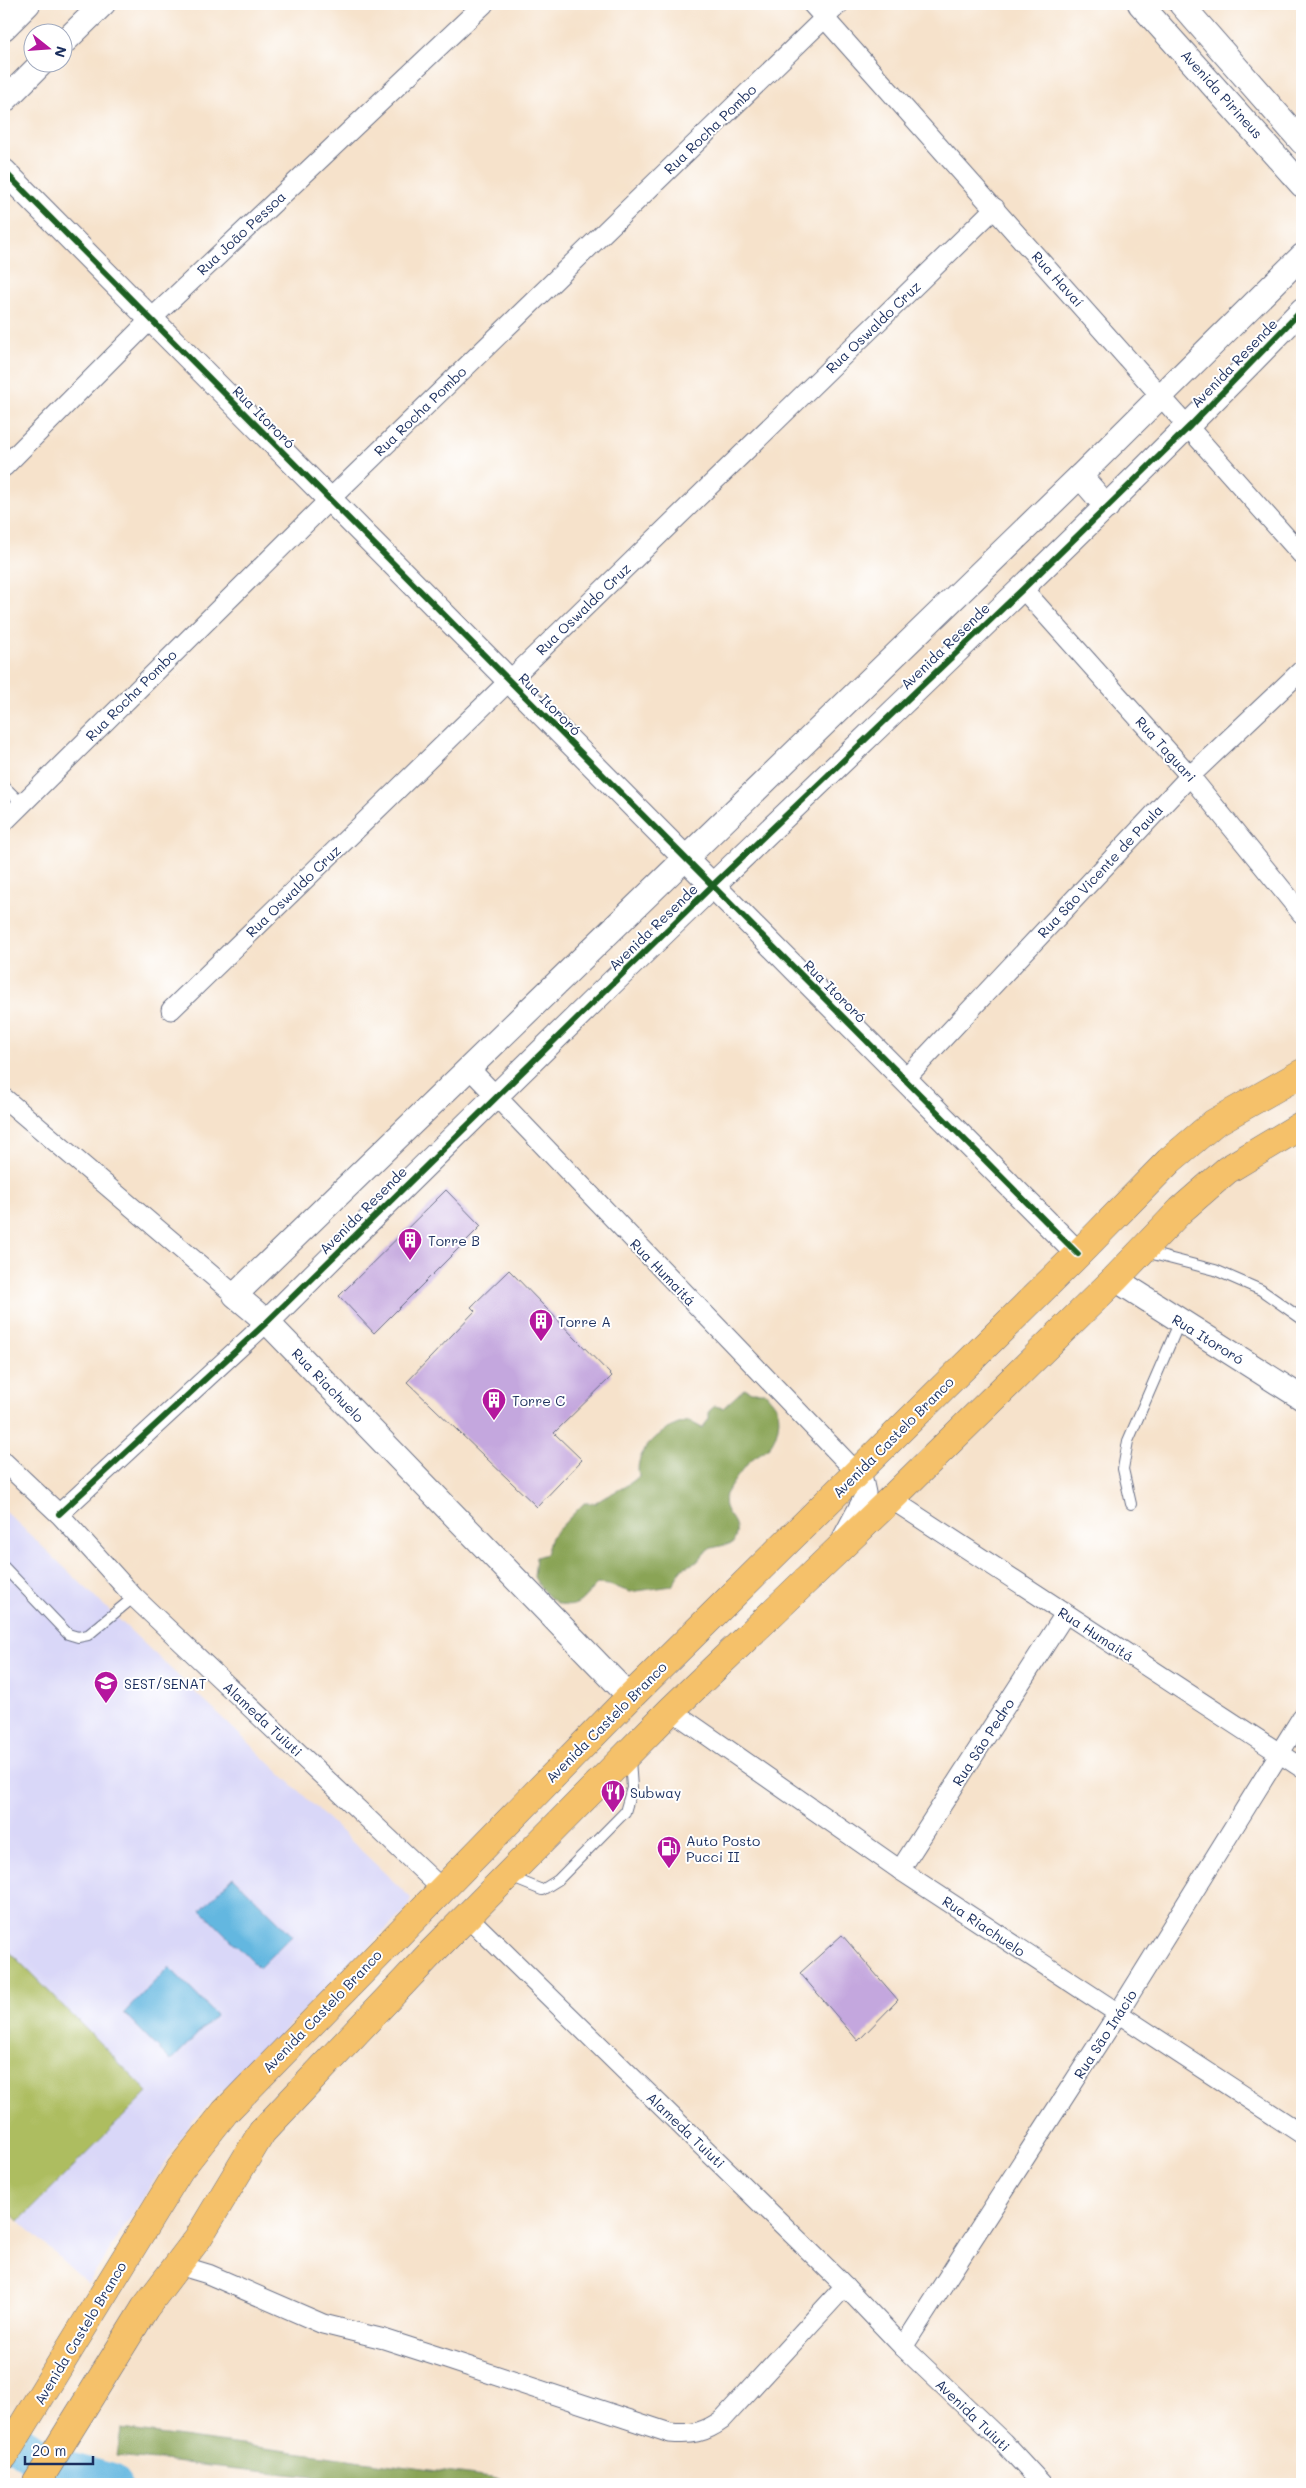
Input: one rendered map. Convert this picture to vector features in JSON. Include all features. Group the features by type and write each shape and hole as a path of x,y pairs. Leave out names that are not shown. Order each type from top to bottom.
{"main road":[{"name":"Avenida Castelo Branco","path":"4,2456 47,2389 180,2169 225,2112 441,1888 630,1697 1078,1254 1169,1161 1214,1123 1302,1073"},
{"path":"36,2484 145,2308 198,2238 262,2132 467,1916 671,1710 891,1499 1115,1279 1181,1210 1226,1170 1302,1125"}],"street":[{"path":"4,28 28,4"},
{"path":"72,34 104,4"},
{"name":"Rua João Pessoa","path":"4,468 150,320 484,4"},
{"name":"Rua Havaí","path":"812,4 1190,426 1302,555"},
{"name":"Rua Rocha Pombo","path":"4,822 329,500 839,4"},
{"name":"Avenida Pirineus","path":"1140,4 1302,185"},
{"name":"Avenida Pirineus","path":"1181,4 1302,142"},
{"path":"4,100 33,72"},
{"name":"Rua Itororó","path":"4,170 150,320 714,885 1078,1254"},
{"name":"Rua Oswaldo Cruz","path":"171,1010 995,208"},
{"name":"Avenida Resende","path":"235,1295 687,859 1162,396 1302,256"},
{"name":"Avenida Resende","path":"59,1514 267,1322 495,1097 1190,426 1302,310"},
{"path":"1080,476 1107,507"},
{"name":"Rua Taguari","path":"1023,589 1190,776 1302,914"},
{"name":"Rua São Vicente de Paula","path":"905,1079 1190,776 1302,670"},
{"name":"Rua Humaitá","path":"470,1069 857,1473"},
{"name":"Rua Riachuelo","path":"4,1098 267,1322 630,1697"},
{"name":"Rua Itororó","path":"1115,1279 1302,1398"},
{"name":"Alameda Tuiuti","path":"4,1462 59,1514 134,1597 441,1888"},
{"path":"833,1555 866,1493 866,1482 857,1473"},
{"name":"Rua Humaitá","path":"891,1499 1302,1768"},
{"name":"Rua São Pedro","path":"900,1870 1065,1614"},
{"name":"Rua Riachuelo","path":"671,1710 900,1870 1117,2015 1302,2134"},
{"name":"Rua São Inácio","path":"903,2347 1117,2015 1302,1717"},
{"name":"Alameda Tuiuti","path":"467,1916 845,2286 903,2347"},
{"path":"198,2238 208,2274"},
{"path":"178,2265 208,2274 323,2324 446,2359 670,2433 690,2435 707,2431 722,2420 845,2286"},
{"name":"Avenida Tuiuti","path":"903,2347 1003,2442 1042,2484"}],"lane":[{"path":"4,786 22,804"},
{"path":"1141,1251 1160,1258 1216,1270 1261,1290 1302,1319"},
{"path":"1131,1504 1123,1469 1128,1441 1180,1321"},
{"path":"4,1567 68,1634 78,1637 88,1635 134,1597"},
{"path":"507,1876 542,1890 558,1880 625,1812 632,1788 630,1753"}],"shaded area":[{"name":"SEST/SENAT","path":"4,1510 411,1898 407,1909 193,2120 88,2284 4,2207"}],"green space":[{"path":"745,1388 751,1392 765,1392 776,1406 779,1420 771,1445 749,1462 725,1497 726,1509 736,1528 733,1543 708,1549 697,1562 682,1568 672,1586 630,1592 609,1585 597,1584 581,1601 567,1606 560,1604 547,1595 534,1577 536,1557 546,1554 551,1537 584,1503 596,1503 639,1476 638,1466 641,1457 646,1448 661,1433 680,1423 689,1421 702,1428 709,1419 709,1411 715,1406 723,1408"},
{"path":"4,1946 148,2092 19,2221 4,2206"},
{"path":"121,2429 536,2484 379,2484 117,2456"}],"water":[{"path":"233,1877 292,1935 259,1968 201,1910"},
{"path":"169,1967 216,2015 171,2061 124,2013"}],"building":[{"name":"Torre B","path":"446,1190 481,1226 374,1333 339,1296"},
{"path":"509,1270 612,1376 554,1433 582,1460 537,1507 407,1382 475,1311 471,1307"},
{"path":"842,1935 898,2000 858,2041 800,1973"}],"waterway":[{"path":"4,2433 51,2467 112,2484"}],"cycle path":[{"path":"4,171 1078,1254"},
{"path":"59,1514 267,1322 713,885 1023,589 1190,426 1302,310"}],"place":[{"name":"Torre B","path":"410,1261"},
{"name":"Torre A","path":"541,1342"},
{"name":"Torre C","path":"494,1421"},
{"name":"SEST/SENAT","path":"106,1704"},
{"name":"Subway","path":"613,1813"},
{"name":"Auto Posto Pucci II","path":"669,1869"}]}
